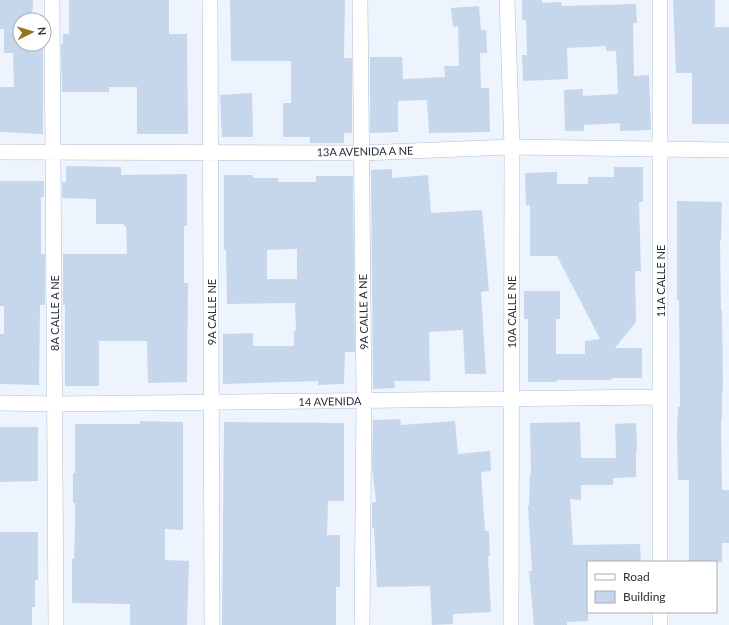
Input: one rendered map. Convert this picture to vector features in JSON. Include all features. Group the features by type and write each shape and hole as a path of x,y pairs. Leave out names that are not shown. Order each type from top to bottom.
{"street":[{"name":"8A CALLE A NE","path":"52,0 56,625"},
{"name":"9A CALLE NE","path":"210,0 212,625"},
{"name":"9A CALLE A NE","path":"360,0 364,400 362,625"},
{"name":"10A CALLE NE","path":"507,0 512,147 511,625"},
{"name":"11A CALLE NE","path":"660,0 660,561"},
{"name":"13A AVENIDA A NE","path":"0,152 362,153 512,147 729,150"},
{"name":"14 AVENIDA","path":"0,403 55,404 660,397"},
{"path":"660,613 660,625"}],"building":[{"path":"0,0 33,0 32,12 12,12 12,52 43,52 43,134 0,132 0,87 14,87 13,53 4,53 4,29 0,29"},
{"path":"69,0 169,0 169,34 187,34 188,134 137,134 137,87 109,87 109,92 62,92 61,44 63,44 63,34 69,34"},
{"path":"230,0 345,0 344,58 352,58 352,133 344,133 344,143 310,143 310,137 283,137 283,103 291,103 291,61 231,61"},
{"path":"522,0 542,0 542,3 561,2 562,6 636,4 637,23 633,23 634,76 649,75 651,130 620,131 620,123 584,125 584,131 565,131 564,90 583,89 583,96 618,94 616,51 606,51 606,46 567,48 568,79 523,81 522,55 527,55 526,20 522,20"},
{"path":"673,0 715,0 715,27 729,27 729,124 692,124 692,73 676,73"},
{"path":"479,6 481,30 486,30 487,53 480,53 481,88 489,88 490,132 429,133 427,100 398,101 398,132 370,133 370,57 402,57 403,79 445,77 444,66 459,66 458,26 453,27 451,8"},
{"path":"252,93 253,137 222,137 220,95"},
{"path":"66,166 121,167 121,175 187,174 187,226 184,226 184,283 188,283 187,382 148,383 147,341 99,341 99,386 65,386 65,305 63,305 63,254 127,254 126,226 124,226 124,224 96,224 96,199 62,198 62,182 66,182"},
{"path":"614,167 643,167 643,202 639,202 641,271 635,271 636,322 615,348 642,348 642,378 528,382 528,319 524,319 524,291 560,291 560,319 556,319 556,354 585,354 585,341 600,339 557,256 530,256 530,205 526,205 525,173 557,172 557,184 588,184 588,177 614,177"},
{"path":"392,169 392,178 428,175 431,213 482,210 489,291 481,292 486,374 465,374 463,330 429,332 430,381 394,381 395,388 373,389 371,170"},
{"path":"224,175 253,175 253,178 278,178 278,182 316,182 316,176 353,176 355,352 345,352 344,384 318,385 318,381 223,384 223,334 253,333 253,346 294,346 294,331 296,331 295,303 227,304 226,250 224,250","holes":["297,249 297,279 267,279 267,250"]},
{"path":"0,181 44,181 44,197 41,197 41,254 45,254 45,305 40,305 39,385 0,384 0,334 4,334 4,306 0,306"},
{"path":"677,201 722,202 720,240 723,391 721,420 722,490 729,490 729,543 722,543 722,562 689,561 689,480 678,480 677,435 678,407 680,407 679,300 677,300"},
{"path":"400,419 401,425 455,421 458,454 490,451 491,471 481,472 485,531 489,531 490,556 488,556 491,612 453,614 453,624 432,625 430,586 377,587 374,528 372,528 372,502 376,502 372,467 373,420"},
{"path":"140,421 183,422 183,530 165,529 165,560 189,561 187,625 130,625 130,604 72,603 72,559 74,559 75,527 73,473 75,473 75,424 140,424"},
{"path":"224,422 344,423 344,501 328,501 327,535 340,535 340,587 336,587 336,625 222,625"},
{"path":"580,422 581,458 616,458 615,424 636,423 636,477 613,478 613,485 581,485 581,500 570,499 573,545 640,544 641,561 587,561 588,621 567,622 567,625 534,625 529,571 532,571 528,506 531,474 530,423"},
{"path":"0,427 38,427 38,481 0,482"},
{"path":"0,532 38,532 38,580 35,580 35,607 32,607 32,625 0,625"}]}
